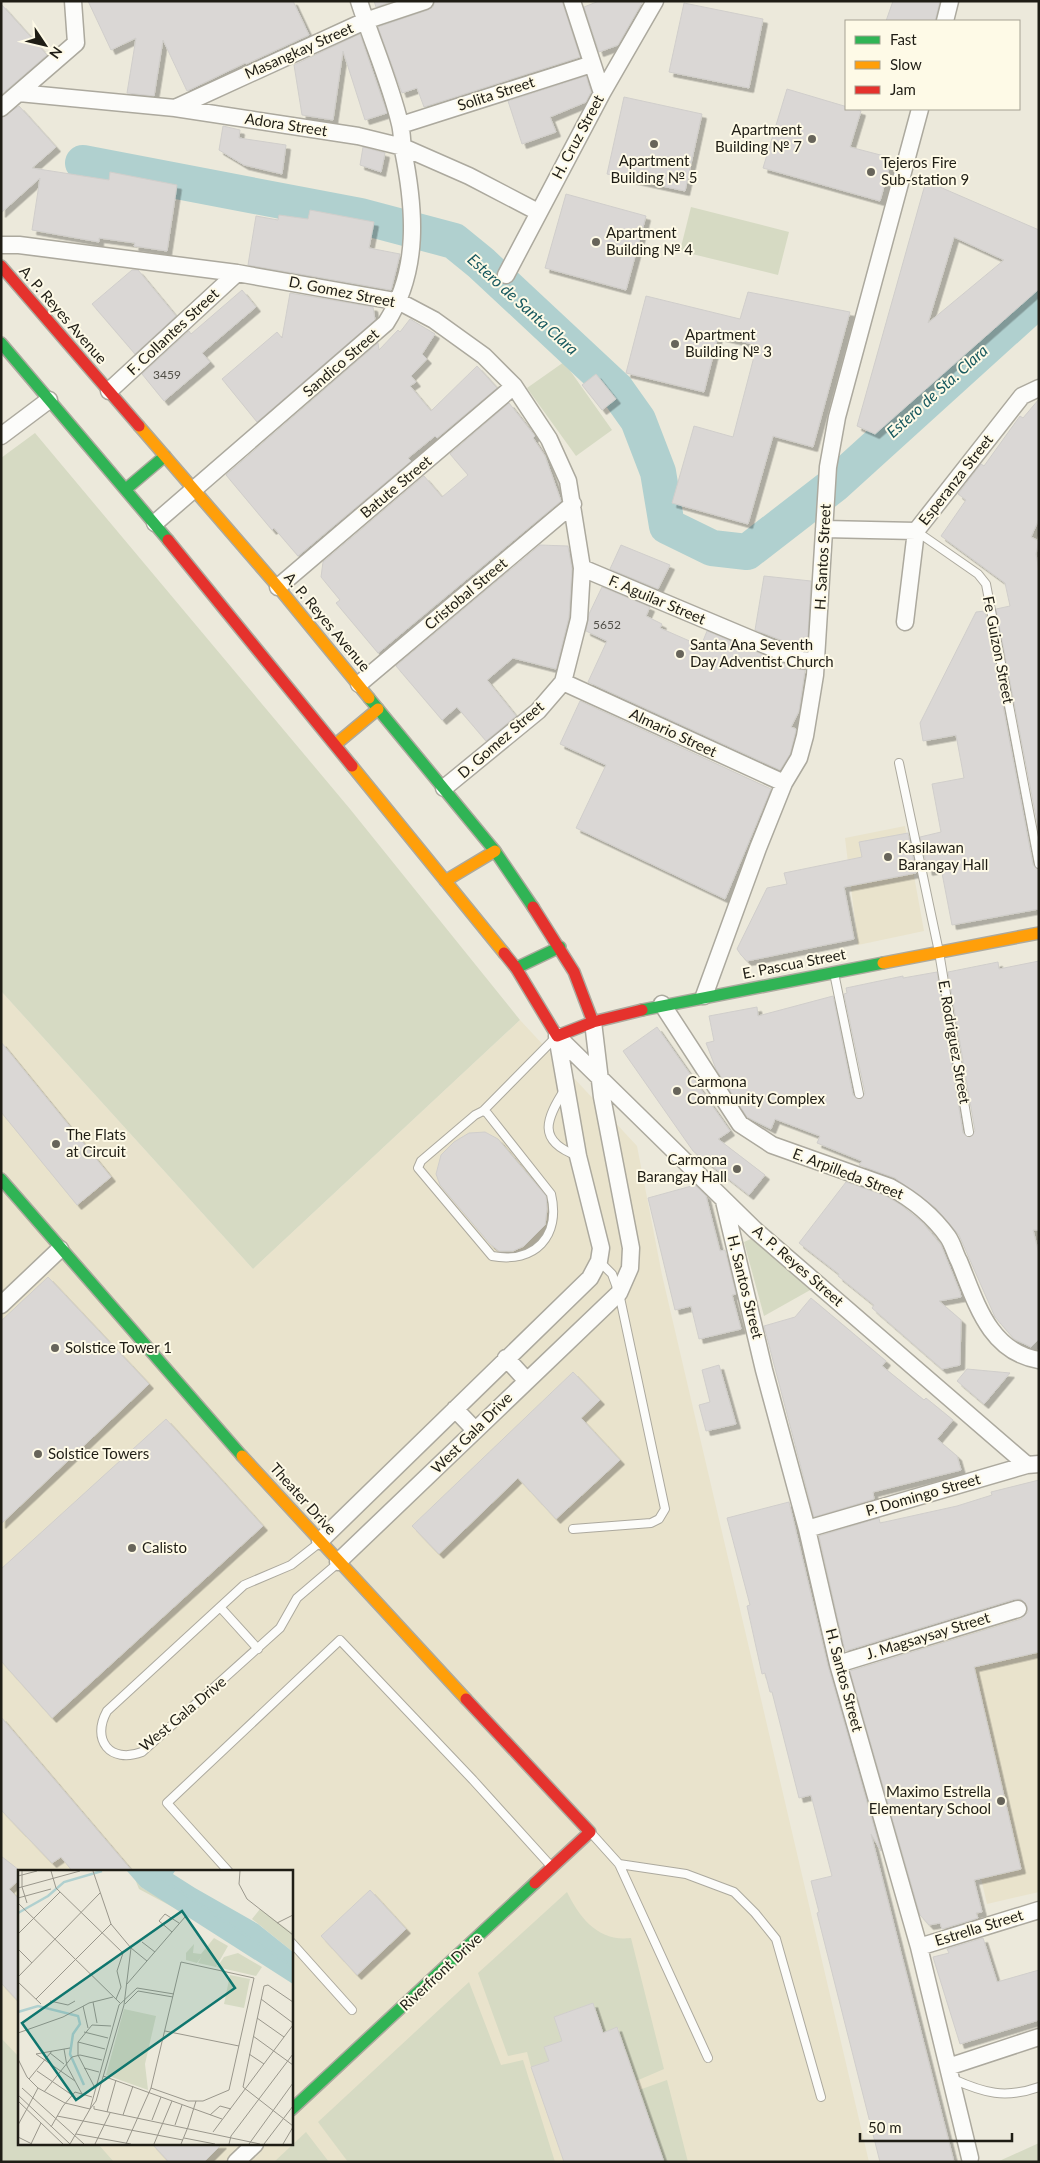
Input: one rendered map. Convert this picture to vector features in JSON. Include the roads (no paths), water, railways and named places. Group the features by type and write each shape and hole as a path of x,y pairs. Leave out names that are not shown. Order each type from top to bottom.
{"street":[{"path":"1,108 76,43 73,1"},
{"name":"Sandico Street","path":"155,523 386,323 400,302 407,275 412,240 410,180 403,147 401,125 359,1"},
{"name":"Masangkay Street","path":"175,108 365,21 425,1"},
{"path":"572,1 602,93"},
{"name":"H. Cruz Street","path":"506,275 602,93 655,1"},
{"path":"945,20 950,1"},
{"name":"Solita Street","path":"401,125 592,64"},
{"name":"Adora Street","path":"19,93 175,108 358,136 403,147 469,176 538,212"},
{"name":"H. Santos Street","path":"704,996 726,933 784,783 798,758 805,736 816,661 828,476 837,417 920,110"},
{"name":"D. Gomez Street","path":"1,245 19,245 237,273 400,302 434,320 484,356 514,386 549,439 568,481 582,568 579,619 563,682 538,711 444,788"},
{"name":"A. P. Reyes Avenue","path":"1,266 278,587 495,850 574,972 593,1022"},
{"name":"F. Collantes Street","path":"109,392 237,273"},
{"path":"1,343 155,523 516,968 557,1036 568,1085 578,1156 601,1248 599,1261"},
{"name":"Batute Street","path":"278,587 514,386"},
{"name":"Esperanza Street","path":"905,622 916,531 1022,396 1039,388"},
{"path":"1,436 49,400"},
{"path":"126,489 165,456"},
{"name":"Cristobal Street","path":"359,684 573,504"},
{"path":"824,529 916,531"},
{"name":"F. Aguilar Street","path":"582,568 801,660 816,661"},
{"name":"Almario Street","path":"563,682 784,783"},
{"path":"336,744 378,709"},
{"path":"445,881 495,850"},
{"name":"E. Pascua Street","path":"557,1036 593,1022 668,1003 1039,933"},
{"path":"516,968 560,948"},
{"name":"E. Arpilleda Street","path":"668,1003 696,1058 740,1124 772,1145 890,1187 908,1197 949,1238 984,1322 1000,1341 1015,1354 1039,1360"},
{"name":"West Gala Drive","path":"338,1562 370,1534 526,1380 619,1293 630,1268 631,1248 600,1076 593,1022"},
{"name":"A. P. Reyes Street","path":"557,1036 600,1076 724,1200 1033,1464"},
{"name":"Theater Drive","path":"1,1179 60,1249 338,1562 590,1832"},
{"name":"H. Santos Street","path":"724,1200 764,1370 807,1529 838,1664 919,1947 970,2158"},
{"path":"1,1305 60,1249"},
{"name":"West Gala Drive","path":"320,1541 590,1278 599,1261"},
{"path":"506,1358 526,1380"},
{"path":"455,1409 475,1430"},
{"name":"P. Domingo Street","path":"807,1529 1033,1464"},
{"name":"J. Magsaysay Street","path":"838,1664 1018,1608"},
{"name":"Riverfront Drive","path":"292,2109 590,1832"},
{"name":"Estrella Street","path":"919,1947 1039,1910"},
{"path":"949,2073 1039,2037"},
{"path":"236,2162 253,2146"}],"lane":[{"name":"Fe Guizon Street","path":"916,531 978,574 986,584 1039,864"},
{"name":"E. Rodriguez Street","path":"899,764 939,952 969,1132"},
{"path":"834,971 859,1094"},
{"path":"483,1111 487,1113 551,1194 554,1208 553,1224 546,1238 536,1249 522,1256 507,1259 492,1256 418,1168 421,1161 475,1115 483,1111 557,1036"},
{"path":"568,1085 551,1112 547,1126 550,1140 565,1151 578,1156"},
{"path":"573,1529 651,1523 659,1518 665,1509 619,1293 612,1274 599,1261"},
{"name":"West Gala Drive","path":"320,1541 291,1565 244,1585 107,1711 101,1722 100,1735 105,1746 116,1754 123,1756 142,1752 280,1628 297,1598 338,1562"},
{"path":"220,1607 258,1649"},
{"path":"227,1870 167,1803 340,1640 514,1823 553,1868"},
{"path":"590,1832 619,1864 708,2058"},
{"path":"619,1864 686,1874 734,1892 755,1913 776,1939 821,2097"},
{"path":"292,1943 352,2010"},
{"path":"949,2073 987,2094 1014,2093 1039,2086"}],"waterway":[{"name":"Estero de Santa Clara","path":"83,163 360,216 454,241 481,263 616,389 638,420 658,472 667,526 712,548 747,552 835,484 1039,299"}],"place":[{"name":"Apartment Building № 7","path":"812,139"},
{"name":"Apartment Building № 5","path":"654,144"},
{"name":"Tejeros Fire Sub-station 9","path":"871,172"},
{"name":"Apartment Building № 4","path":"596,242"},
{"name":"Apartment Building № 3","path":"675,344"},
{"name":"Santa Ana Seventh Day Adventist Church","path":"680,654"},
{"name":"Kasilawan Barangay Hall","path":"888,857"},
{"name":"Carmona Community Complex","path":"677,1091"},
{"name":"The Flats at Circuit","path":"56,1144"},
{"name":"Carmona Barangay Hall","path":"737,1169"},
{"name":"Solstice Tower 1","path":"55,1348"},
{"name":"Solstice Towers","path":"38,1454"},
{"name":"Calisto","path":"132,1548"},
{"name":"Maximo Estrella Elementary School","path":"1001,1801"}],"water label":[{"name":"Estero de Sta. Clara","path":"937,391"}]}
